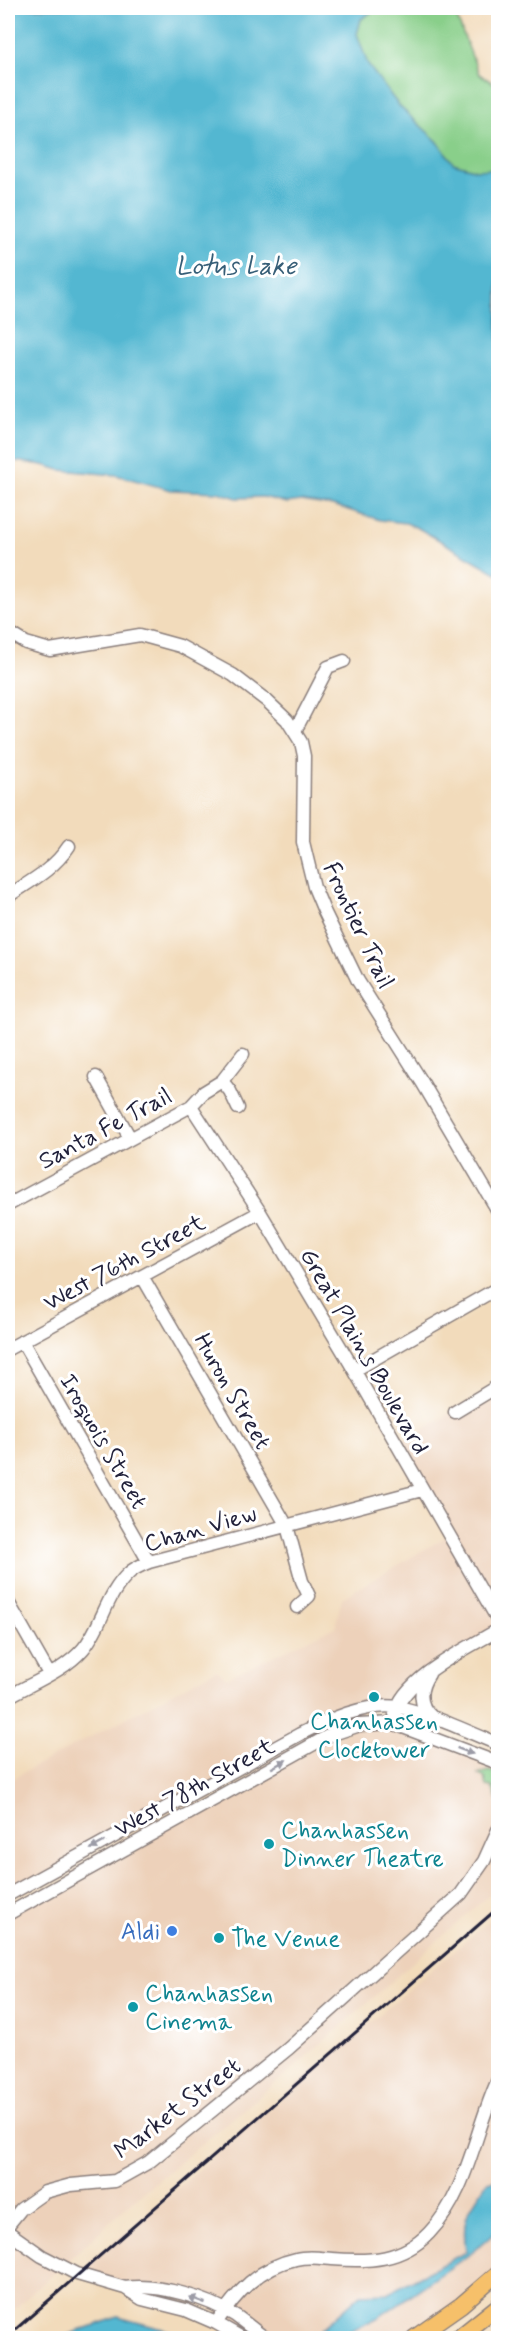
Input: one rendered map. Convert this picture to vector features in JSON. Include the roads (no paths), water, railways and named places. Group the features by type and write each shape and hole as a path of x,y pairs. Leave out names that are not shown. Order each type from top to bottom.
{"main road":[{"path":"414,2338 458,2307 498,2273"},
{"path":"458,2338 498,2306"}],"street":[{"name":"Frontier Trail","path":"8,632 26,643 51,650 85,646 122,636 140,635 180,645 233,675 267,701 296,731 304,756 303,842 314,887 324,911 358,981 422,1082 498,1211"},
{"path":"296,731 328,667 344,661"},
{"path":"8,896 46,872 60,859 69,846"},
{"name":"Santa Fe Trail","path":"8,1202 191,1106 204,1092 222,1081 243,1054"},
{"path":"96,1077 130,1138"},
{"path":"222,1081 238,1108"},
{"name":"Great Plains Boulevard","path":"191,1106 260,1212 498,1620"},
{"name":"West 76th Street","path":"8,1349 260,1212"},
{"name":"Huron Street","path":"142,1276 287,1526 302,1581 309,1596 297,1607"},
{"path":"354,1370 498,1288"},
{"name":"Iroquois Street","path":"22,1341 149,1562"},
{"path":"455,1412 498,1386"},
{"name":"Chan View","path":"8,1697 49,1674 82,1650 93,1636 114,1592 129,1573 149,1562 422,1490"},
{"path":"8,1602 49,1674"},
{"path":"498,1630 432,1671 402,1696 396,1707 392,1723 498,1763"},
{"path":"432,1671 423,1684 421,1696 426,1712 435,1720"},
{"path":"396,1707 498,1744"},
{"name":"West 78th Street","path":"8,1895 323,1722 365,1709 396,1707"},
{"name":"West 78th Street","path":"12,1912 330,1735 360,1725 392,1723"},
{"name":"Market Street","path":"8,2225 21,2209 45,2192 71,2185 116,2181 153,2159 289,2048 461,1894 474,1879 498,1830"},
{"path":"8,1895 12,1912"},
{"path":"216,2323 234,2297 250,2280 282,2264 296,2259 314,2257 363,2262 379,2260 399,2255 428,2235 440,2221 459,2186 498,2080"},
{"path":"8,2232 42,2256 77,2274 125,2288 142,2299 186,2310 242,2338"},
{"path":"125,2288 142,2286 177,2293 234,2315 265,2338"}],"water":[{"name":"Lotus Lake","path":"8,8 378,8 361,19 357,34 368,65 399,106 437,141 453,163 476,170 498,169 498,574 418,528 406,523 380,520 339,507 301,501 287,503 263,497 237,498 218,492 171,490 116,475 60,470 8,460"},
{"path":"498,2180 498,2230 473,2252 379,2317 336,2338 320,2338 318,2335 322,2329 361,2294 388,2293 466,2252 464,2229 468,2214 487,2182"},
{"path":"118,2317 181,2334 191,2338 64,2338"}],"railway":[{"path":"8,2336 498,1908"}],"place":[{"name":"Chanhassen Clocktower","path":"374,1697"},
{"name":"Chanhassen Dinner Theatre","path":"269,1844"},
{"name":"Aldi","path":"172,1931"},
{"name":"The Venue","path":"219,1938"},
{"name":"Chanhassen Cinema","path":"133,2007"}]}
